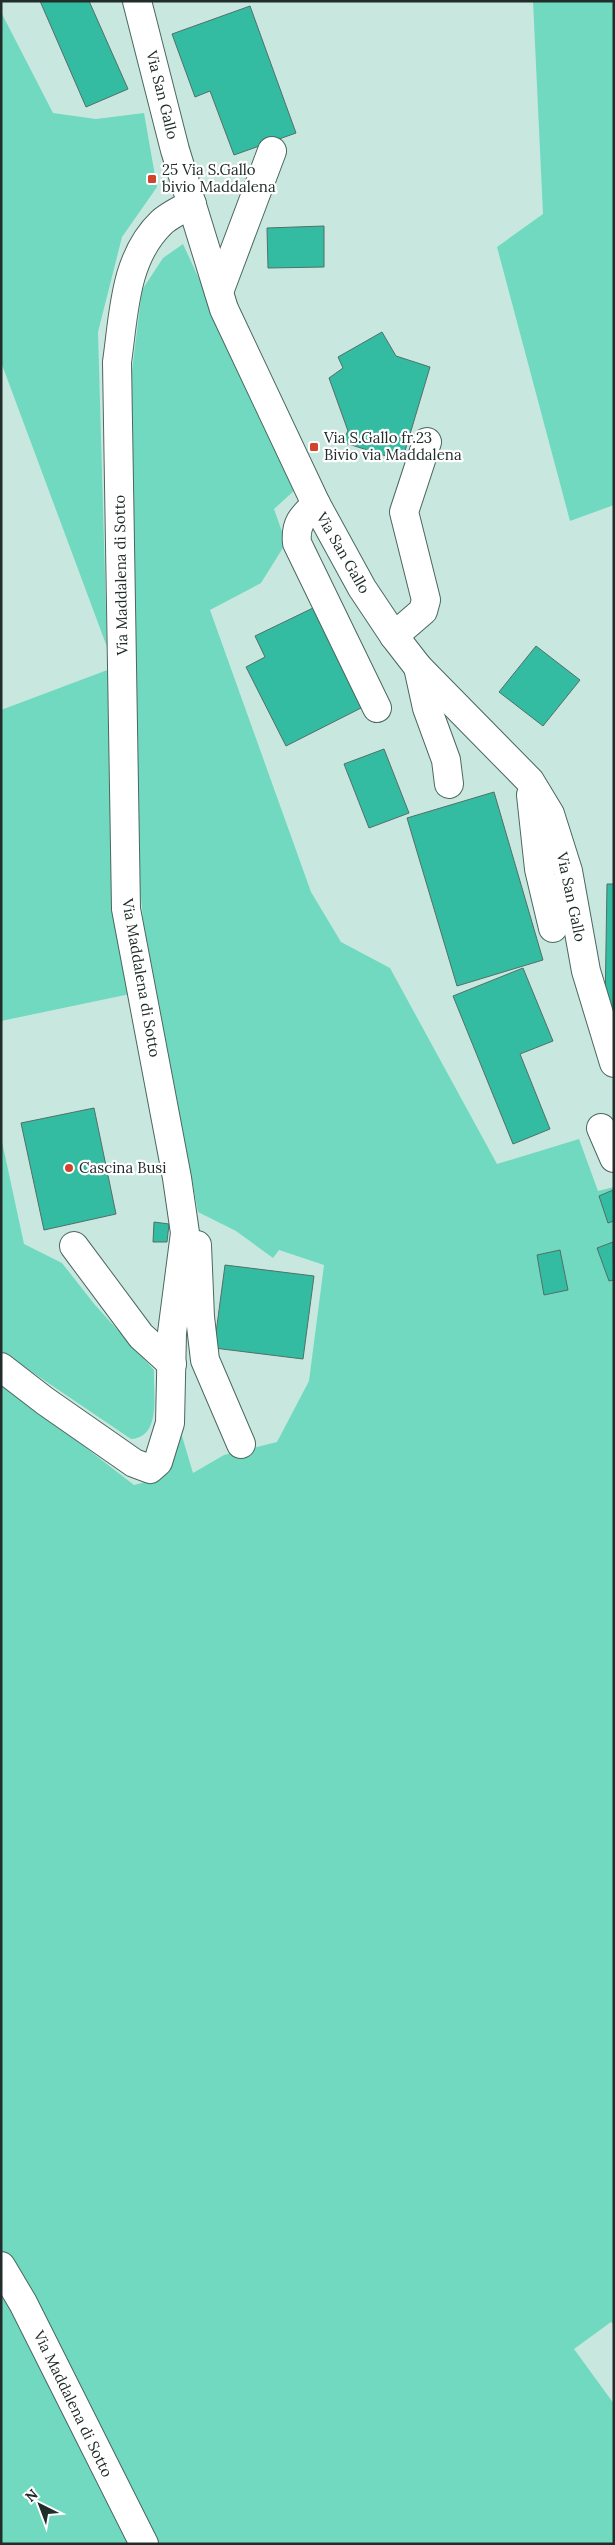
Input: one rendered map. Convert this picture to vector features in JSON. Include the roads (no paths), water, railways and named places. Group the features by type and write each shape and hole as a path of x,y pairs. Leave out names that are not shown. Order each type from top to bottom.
{"street":[{"name":"Via San Gallo","path":"140,3 175,150 224,309 316,504 362,588 394,636 418,667 530,781 550,814 568,871 586,971 614,1063"},
{"path":"219,292 272,151"},
{"name":"Via Maddalena di Sotto","path":"1,1367 120,1454 150,1469 158,1462 170,1423 172,1334 185,1233 178,1178 126,910 117,362 130,274 142,249 162,222 192,204"},
{"path":"394,636 423,611 426,600 404,512 427,442"},
{"path":"316,504 302,517 296,529 297,543 376,708"},
{"path":"418,667 427,708 446,760 449,784"},
{"path":"530,781 539,869 553,928"},
{"path":"601,1128 614,1158"},
{"path":"185,1233 197,1241 200,1316 205,1360 242,1444"},
{"path":"74,1246 141,1336 172,1364"},
{"name":"Via Maddalena di Sotto","path":"1,2266 23,2303 144,2544"}],"place":[{"name":"25 Via S.Gallo bivio Maddalena","path":"152,179"},
{"name":"Via S.Gallo fr.23 Bivio via Maddalena","path":"314,447"},
{"name":"Cascina Busi","path":"69,1168"}]}
